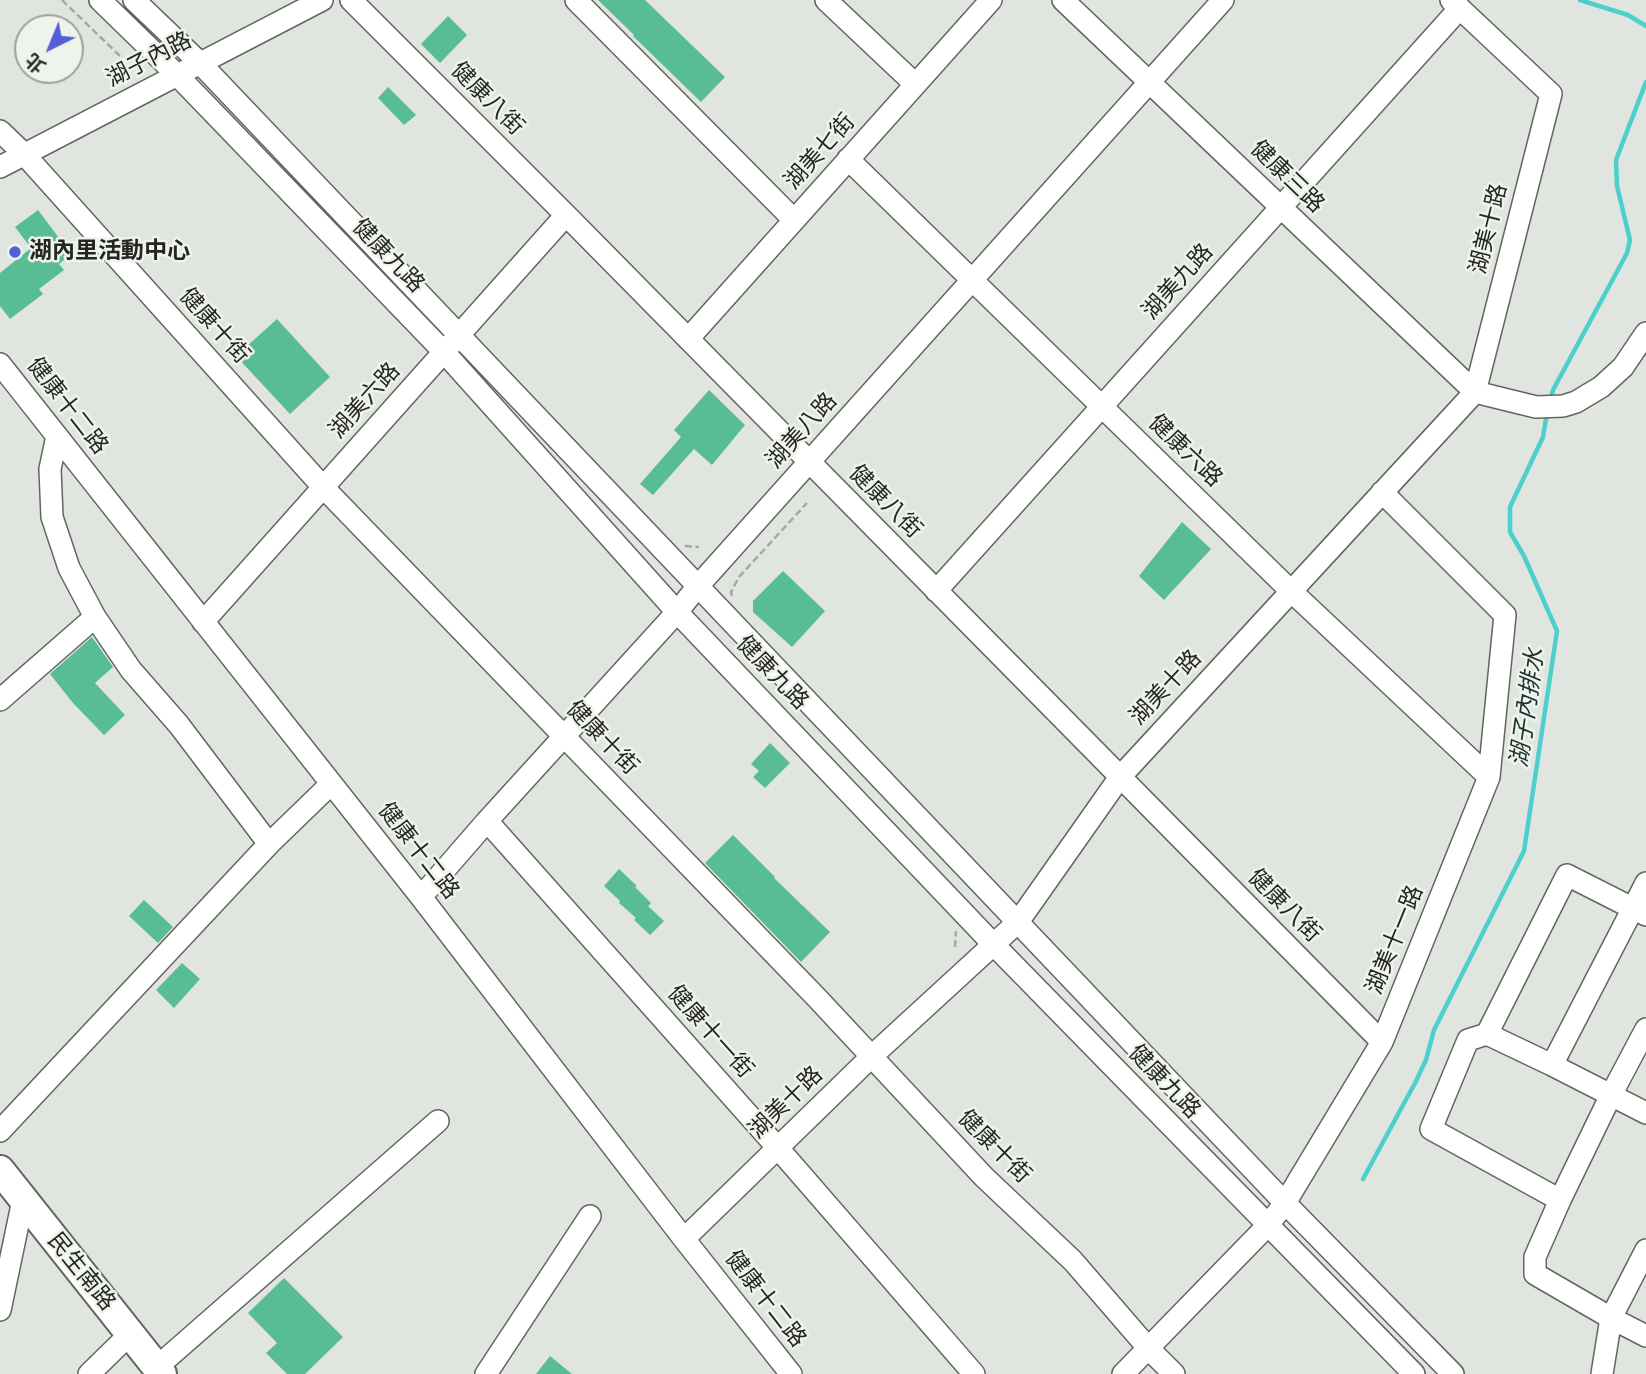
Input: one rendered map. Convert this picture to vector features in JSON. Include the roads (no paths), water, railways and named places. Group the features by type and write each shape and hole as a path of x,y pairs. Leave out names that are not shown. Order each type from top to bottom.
{"main road":[{"name":"民生南路","path":"0,1170 159,1371"}],"street":[{"name":"健康九路","path":"100,0 177,75 444,352 677,612 994,945 1414,1374"},
{"path":"134,0 200,63 1284,1203 1453,1374"},
{"name":"湖子內路","path":"0,167 322,0"},
{"name":"健康八街","path":"351,0 1382,1042"},
{"path":"576,0 794,220"},
{"path":"826,0 915,85"},
{"name":"湖美七街","path":"688,339 991,0"},
{"name":"健康三路","path":"1063,0 1475,391"},
{"name":"湖美八路","path":"421,897 1223,0"},
{"name":"湖美十路","path":"684,1239 872,1056 1018,922 1120,777 1475,391 1551,94 1455,4"},
{"name":"湖美九路","path":"936,592 1281,207 1455,4"},
{"name":"健康十街","path":"0,131 24,154 323,487 809,989 984,1177 1073,1262 1174,1374"},
{"name":"健康六路","path":"848,159 1291,591 1489,777"},
{"name":"湖美六路","path":"202,622 566,215"},
{"path":"1475,391 1536,407 1563,406 1576,402 1601,387 1623,367 1646,333"},
{"name":"健康十二路","path":"4,378 57,436 421,897 791,1374"},
{"path":"57,436 50,469 52,517 69,568 95,617 131,670 179,725 270,844"},
{"name":"湖美十一路","path":"1123,1374 1268,1226 1284,1203 1382,1042 1489,777 1505,615 1382,492"},
{"path":"0,700 95,617"},
{"path":"0,1130 270,844 331,784"},
{"name":"健康十一街","path":"487,821 777,1147 974,1374"},
{"path":"1487,1034 1567,875 1639,912"},
{"path":"1552,1065 1639,912 1646,883"},
{"path":"1646,1029 1611,1095 1535,1257 1535,1274 1646,1336"},
{"path":"1560,1200 1432,1129 1468,1040 1487,1034 1646,1113"},
{"path":"159,1371 438,1121"},
{"path":"0,1310 23,1200"},
{"path":"486,1374 590,1216"},
{"path":"1602,1374 1611,1318 1646,1250"},
{"path":"89,1374 130,1334"}],"waterway":[{"name":"湖子內排水","path":"1580,0 1628,15 1646,26"},
{"name":"湖子內排水","path":"1550,401 1553,390 1627,253 1630,240 1617,186 1616,160 1646,82"},
{"name":"湖子內排水","path":"1363,1179 1415,1083 1426,1060 1434,1030 1524,851 1557,631 1524,556 1510,532 1510,507 1543,437 1547,413"}],"place":[{"name":"湖內里活動中心","path":"15,252"}]}
